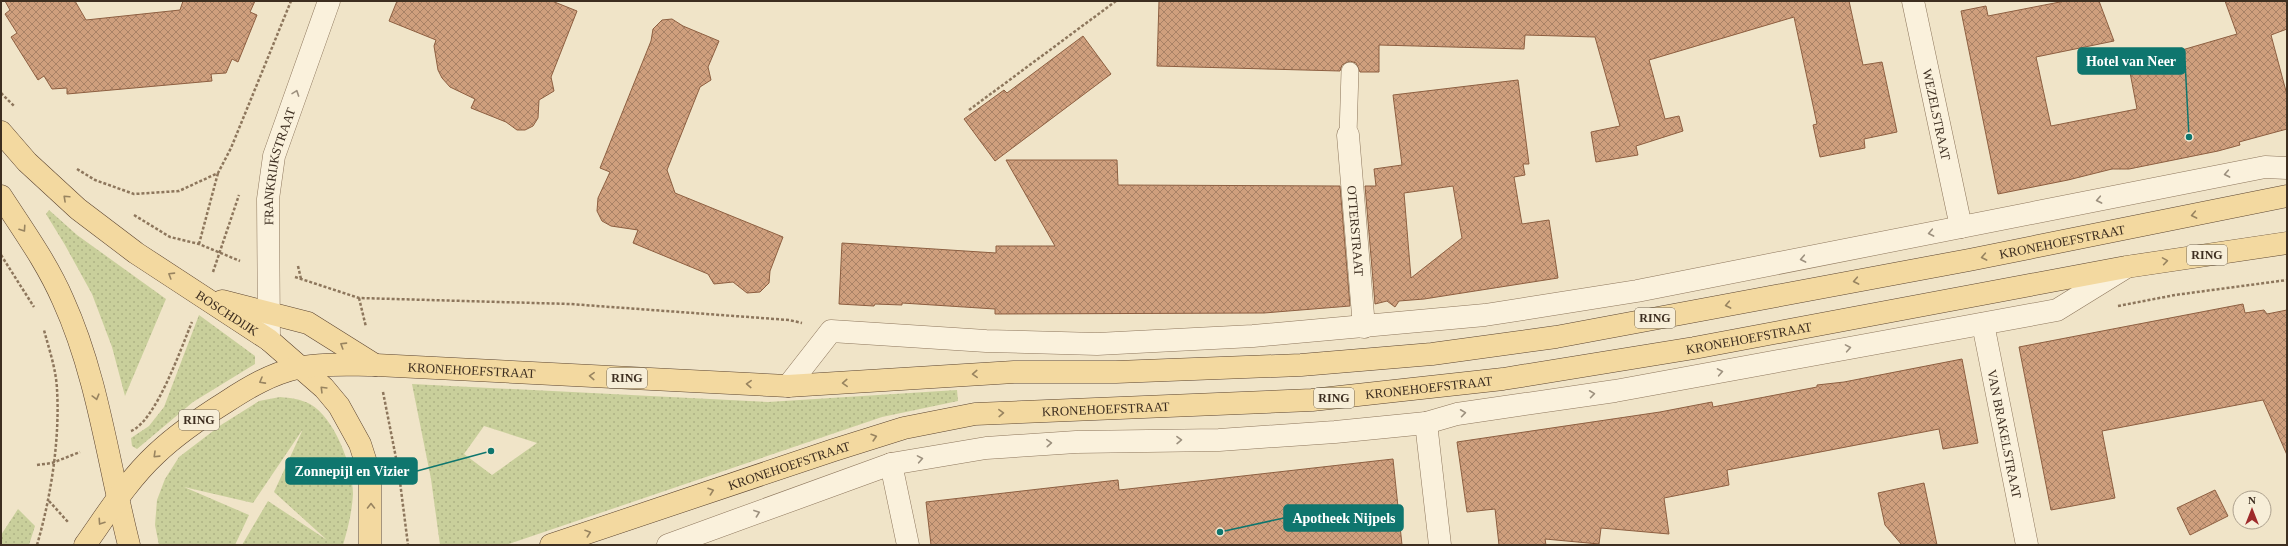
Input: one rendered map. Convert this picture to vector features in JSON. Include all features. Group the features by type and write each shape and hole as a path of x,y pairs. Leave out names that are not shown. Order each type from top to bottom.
{"main road":[{"name":"BOSCHDIJK","path":"1,132 27,162 78,209 136,253 204,296 269,340 298,368 324,388 339,406 360,444 370,475 370,545"},
{"path":"1,196 38,252 63,300 86,360 129,545"},
{"name":"KRONEHOEFSTRAAT","path":"298,368 336,364 788,386 1006,372 1116,372 1301,366 1432,354 1564,336 1976,258 2287,196"},
{"name":"KRONEHOEFSTRAAT","path":"551,545 904,428 975,414 1312,400 1504,379 1694,348 2126,267 2287,243"},
{"path":"204,296 308,323 376,366"},
{"name":"RING","path":"85,545 117,498 156,454 201,418 269,376 298,368"}],"street":[{"name":"FRANKRIJKSTRAAT","path":"269,340 268,199 274,156 329,1"},
{"name":"WEZELSTRAAT","path":"1913,1 1960,227"},
{"name":"OTTERSTRAAT","path":"1348,135 1364,327"},
{"path":"788,386 831,331 986,341 1096,344 1253,336 1485,315 1637,292 2265,167 2287,168"},
{"name":"KRONEHOEFSTRAAT","path":"668,545 891,464 986,448 1076,442 1219,440 1335,432 1426,423 1457,414 1615,391 2057,310 2126,267"},
{"name":"VAN BRAKELSTRAAT","path":"1982,324 2027,545"},
{"path":"1426,423 1440,545"},
{"path":"891,464 908,545"}],"lane":[{"path":"1348,135 1350,71"}],"path":[{"path":"199,244 218,172 232,148 291,1"},
{"path":"969,110 1116,1"},
{"path":"1,93 17,109"},
{"path":"91,183 75,168 95,180 134,194 179,191 218,172"},
{"path":"37,465 52,463 136,429 156,405 204,296 219,254 199,244 170,237 132,213"},
{"path":"1,255 37,312"},
{"path":"2115,307 2175,295 2287,280"},
{"path":"397,465 376,366 358,298 570,304 789,320 831,331"},
{"path":"37,545 48,500 57,417 57,388 52,361 42,326"},
{"path":"399,472 408,545"}],"green space":[{"path":"49,210 77,235 166,299 125,396 112,347 92,294 46,214"},
{"path":"199,315 255,356 255,364 193,402 137,449 132,446 131,438 149,426 164,407"},
{"path":"412,384 768,402 957,390 958,401 882,417 506,545 440,545 431,479","holes":["484,426 537,443 492,475 464,454"]},
{"path":"280,397 292,398 310,404 327,420 341,444 350,471 353,494 350,520 343,545 242,545 268,501 327,540 274,492 303,429 253,503 184,487 249,515 235,545 159,545 155,525 157,500 165,479 179,457 221,425 259,401"},
{"path":"18,509 35,526 29,545 1,545 1,535"}],"building":[{"path":"5,1 75,1 86,20 180,10 183,1 255,1 250,12 257,15 238,62 232,59 226,73 211,74 212,81 67,94 67,88 52,89 44,76 38,80 11,37 17,33 5,14 10,10"},
{"path":"397,1 552,1 577,11 551,77 554,91 539,100 538,118 533,126 525,130 517,130 506,122 471,108 475,99 450,87 442,78 438,70 434,46 436,40 389,21"},
{"path":"1159,1 1849,1 1863,65 1882,62 1897,132 1864,139 1865,148 1820,157 1813,125 1817,124 1794,17 1649,60 1665,119 1679,116 1683,131 1636,146 1638,155 1596,162 1591,132 1620,126 1595,37 1525,35 1524,49 1379,45 1379,72 1360,72 1356,63 1350,61 1342,65 1340,71 1157,66"},
{"path":"2065,1 2099,1 2114,41 2036,57 2051,126 2137,109 2128,62 2182,48 2182,50 2237,34 2225,1 2287,1 2287,29 2271,35 2287,95 2287,129 2239,142 2240,145 2218,151 2129,169 2112,169 2068,180 1998,194 1961,11 1986,6 1988,16"},
{"path":"672,19 683,26 719,41 708,67 711,80 700,87 667,170 675,193 783,237 770,271 769,283 760,292 747,293 733,282 714,284 708,274 633,243 638,230 611,226 602,221 597,211 598,198 610,172 600,168 651,41 653,29 662,20"},
{"path":"1083,36 1111,74 995,161 964,119 1004,90 1007,93"},
{"path":"1518,80 1529,164 1523,164 1525,175 1514,177 1522,224 1549,220 1558,278 1424,299 1399,301 1395,307 1387,301 1375,304 1365,186 1376,186 1374,169 1402,165 1393,95","holes":["1453,186 1462,238 1411,278 1404,193"]},
{"path":"1006,160 1117,160 1118,185 1340,186 1350,306 1264,313 995,314 995,309 902,303 902,305 875,304 874,306 839,304 842,243 996,253 996,246 1055,246"},
{"path":"2243,304 2245,313 2264,310 2267,314 2287,310 2287,455 2263,400 2102,431 2115,498 2051,510 2019,347"},
{"path":"1962,359 1978,443 1943,449 1939,429 1727,470 1729,485 1664,498 1669,534 1601,528 1599,544 1545,539 1546,545 1499,545 1495,509 1467,512 1457,442 1660,412 1712,402 1713,407 1817,387 1817,385 1844,382"},
{"path":"1393,459 1402,545 931,545 926,502 1118,480 1119,490"},
{"path":"1924,483 1937,545 1902,545 1885,525 1878,493"},
{"path":"2215,490 2228,516 2190,535 2177,508"}],"place":[{"name":"Hotel van Neer","path":"2189,137"},
{"name":"Zonnepijl en Vizier","path":"491,451"},
{"name":"Apotheek Nijpels","path":"1220,532"}]}
